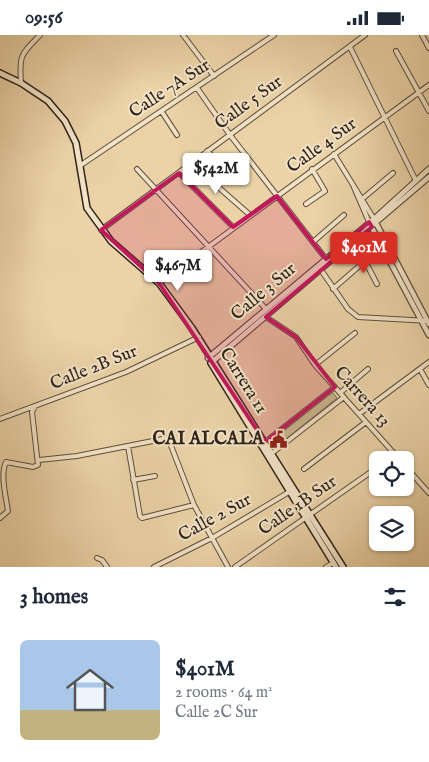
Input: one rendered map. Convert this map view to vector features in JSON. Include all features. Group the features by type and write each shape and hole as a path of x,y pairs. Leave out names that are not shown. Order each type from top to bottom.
{"main road":[{"name":"Carrera 11","path":"0,73 21,83 48,101 65,121 76,143 87,208 101,230 159,283 181,313 265,442 289,493 334,565"},
{"name":"Carrera 11","path":"211,359 270,455 311,513 343,567"}],"street":[{"path":"21,83 19,61 22,54 40,35"},
{"path":"183,35 214,76"},
{"name":"Calle 7A Sur","path":"81,165 274,35"},
{"name":"Calle 5 Sur","path":"101,230 365,35"},
{"path":"422,35 429,49"},
{"path":"350,47 416,181"},
{"path":"396,51 429,111"},
{"name":"Calle 4 Sur","path":"159,283 429,85"},
{"path":"197,88 230,135 326,259"},
{"path":"162,112 177,135"},
{"path":"207,151 234,177"},
{"path":"334,154 351,181 428,322"},
{"path":"192,164 250,215"},
{"path":"138,169 266,309"},
{"path":"306,204 325,191 312,169"},
{"name":"Calle 3 Sur","path":"211,359 266,317 321,270 429,169"},
{"path":"179,173 233,227"},
{"path":"361,200 393,173"},
{"name":"Calle 3 Sur","path":"211,359 266,309 429,177"},
{"path":"313,242 344,215"},
{"path":"373,223 382,246 429,335"},
{"path":"333,289 382,246"},
{"path":"364,261 377,284"},
{"path":"321,270 348,309 358,317 428,322"},
{"name":"Carrera 13","path":"266,317 296,337 315,365 391,451"},
{"path":"315,365 355,333"},
{"name":"Calle 2B Sur","path":"0,419 126,372 197,338"},
{"path":"359,415 429,362"},
{"path":"340,393 368,369"},
{"path":"420,369 429,385"},
{"path":"265,442 334,387"},
{"path":"270,455 344,397"},
{"path":"0,518 8,511 2,489 1,469 4,464 6,462 33,467 38,465 39,460 32,412 35,406"},
{"path":"304,469 366,422"},
{"path":"39,460 128,447 168,437 194,505 228,567"},
{"path":"128,447 142,518 194,505"},
{"name":"Calle 1B Sur","path":"235,567 369,473"},
{"path":"414,476 429,493"},
{"path":"133,480 155,477"},
{"name":"Calle 2 Sur","path":"154,567 212,537 289,493"},
{"path":"97,559 102,560 107,567"},
{"path":"326,567 334,565"}],"highlighted area":[{"path":"179,173 233,227 277,196 326,259 369,222 372,227 266,317 296,337 335,387 265,442 159,283 101,230"}],"shaded area":[{"path":"332,392 337,398 276,447 271,441"}],"place":[{"name":"CAI ALCALA","path":"278,439"}]}
